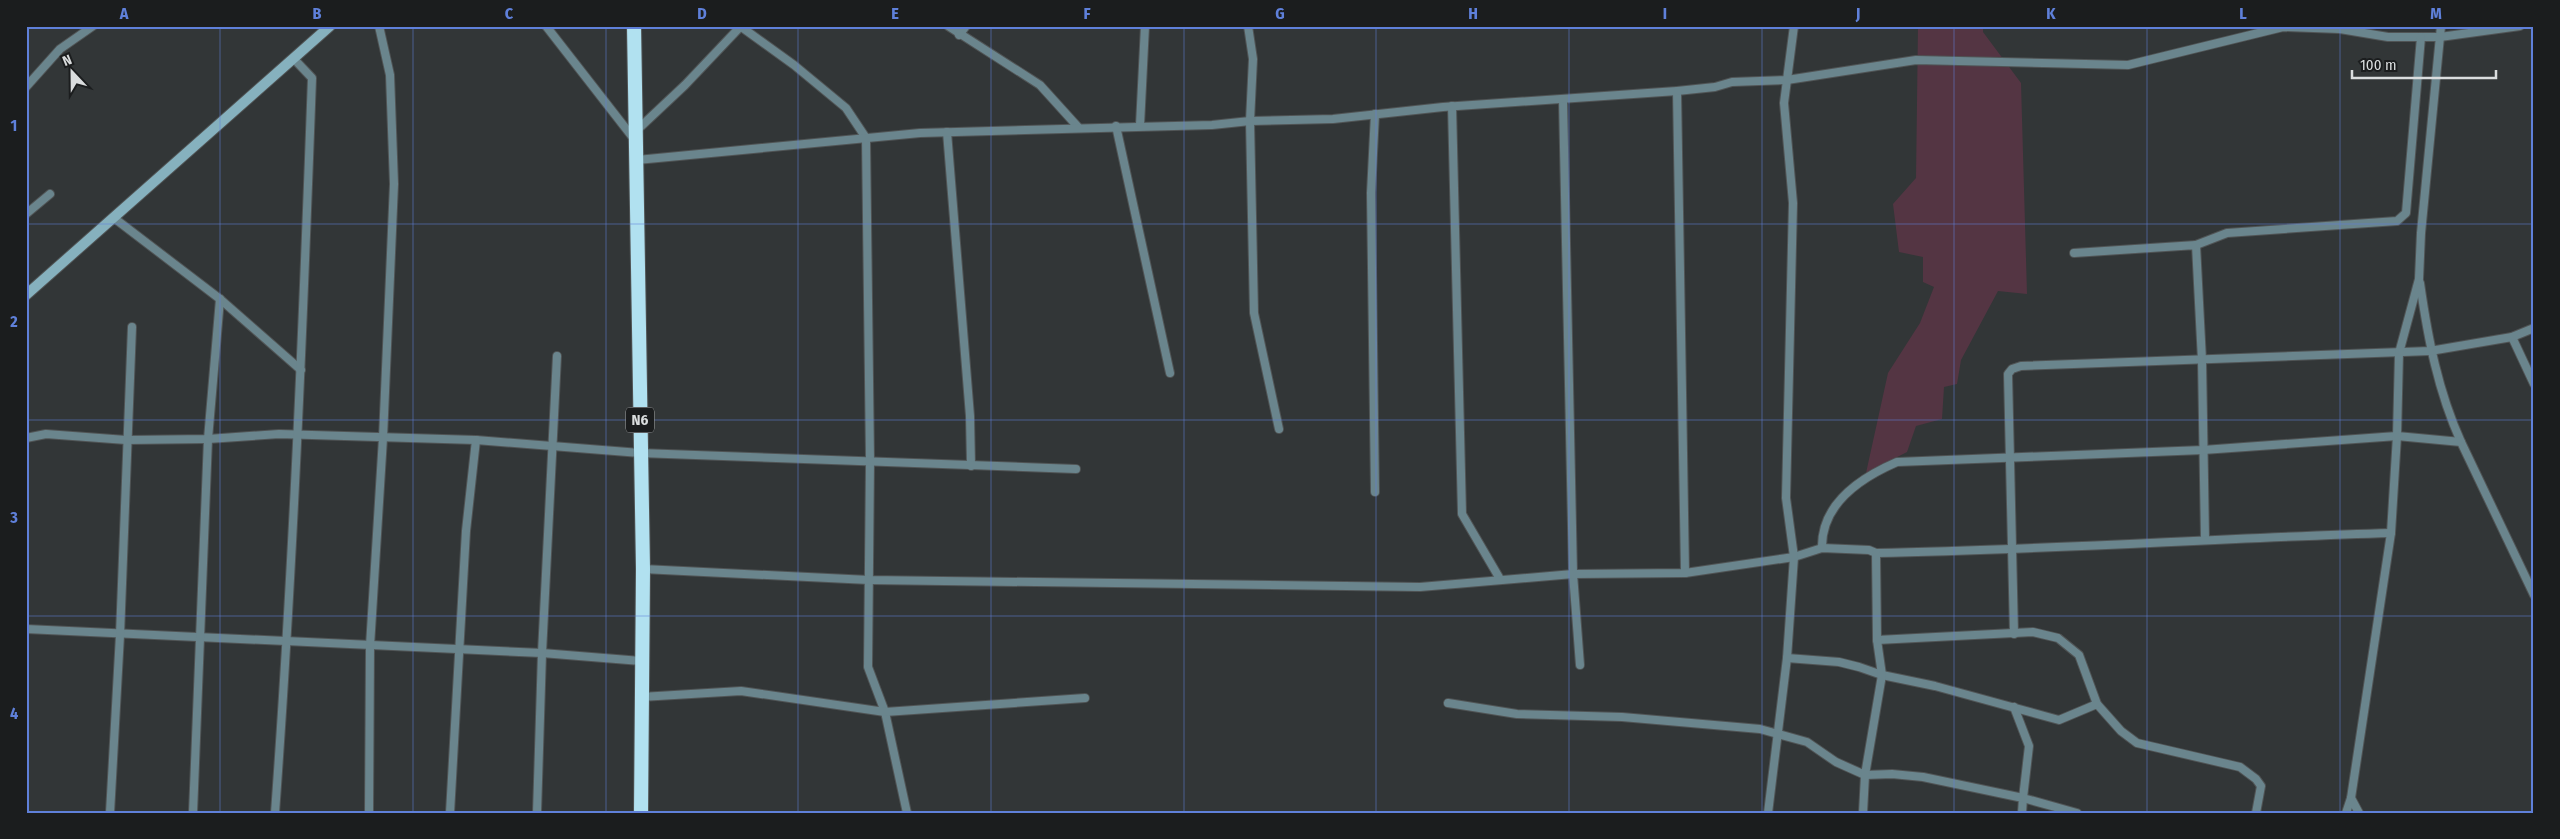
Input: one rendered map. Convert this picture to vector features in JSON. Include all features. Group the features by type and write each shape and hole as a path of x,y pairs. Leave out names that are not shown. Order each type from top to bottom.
{"highway":[{"name":"N6","path":"634,26 643,568 641,813"}],"main road":[{"path":"26,295 330,26"}],"street":[{"path":"26,87 60,49 93,26"},
{"path":"369,813 370,646 383,438 394,165 390,75 379,26"},
{"path":"546,26 636,136 740,26 794,65 846,108 866,138 870,461 868,667 885,712 907,813"},
{"path":"948,26 959,35 1040,85 1078,127"},
{"path":"959,35 966,26"},
{"path":"1140,125 1145,26"},
{"path":"1248,26 1253,59 1250,121 1254,313 1279,429"},
{"path":"1768,813 1788,658 1794,557 1786,498 1793,203 1784,103 1794,26"},
{"path":"2441,26 2421,232 2419,279 2430,351 2445,407 2534,595"},
{"path":"637,160 948,132 1140,125 1212,125 1250,121 1332,119 1452,106 1563,100 1715,87 1732,82 1786,80 1916,60 2128,65 2283,27 2340,29 2388,37 2440,37 2520,26"},
{"path":"2074,254 2196,246 2227,233 2397,221 2406,213 2421,37"},
{"path":"275,813 288,642 299,434 312,78 294,59"},
{"path":"1677,90 1685,573"},
{"path":"1563,100 1573,574 1580,665"},
{"path":"1452,106 1462,514 1500,580"},
{"path":"1375,492 1371,193 1376,114"},
{"path":"1116,126 1170,373"},
{"path":"948,132 970,416 971,466"},
{"path":"26,214 50,194"},
{"path":"114,218 220,299 301,370"},
{"path":"2196,246 2202,360 2205,539"},
{"path":"2346,813 2351,798 2391,532 2398,436 2398,353 2419,279"},
{"path":"193,813 208,439 220,299"},
{"path":"110,813 120,635 126,440 132,327"},
{"path":"2014,634 2014,550 2008,374 2012,369 2021,366 2430,351 2512,337 2534,328"},
{"path":"2512,337 2534,384"},
{"path":"537,813 542,653 557,356"},
{"path":"26,438 46,434 126,440 208,439 299,434 476,440 553,448 640,453 1076,469"},
{"path":"1822,548 1821,531 1832,509 1858,483 1877,471 1897,462 2203,450 2398,436 2461,442"},
{"path":"450,813 466,531 476,440"},
{"path":"643,568 869,580 1420,587 1573,574 1685,573 1794,557 1822,548 1869,550 1876,553 2014,550 2205,539 2391,532"},
{"path":"1863,813 1865,775 1882,675 1878,640 1876,553"},
{"path":"26,630 120,635 201,636 288,642 542,653 641,661"},
{"path":"1878,640 2033,632 2058,638 2079,655 2097,704 2121,731 2137,742 2240,767 2256,779 2261,786 2256,813"},
{"path":"1788,658 1839,662 1882,675 1935,686 2059,720 2097,704"},
{"path":"641,697 741,690 885,712 1085,698"},
{"path":"1448,703 1517,714 1622,717 1760,730 1777,736 1807,742 1836,762 1865,775 1892,774 1923,778 2023,798 2078,813"},
{"path":"2014,707 2029,746 2022,813"},
{"path":"2351,798 2359,813"}],"shaded area":[{"path":"1918,26 1983,26 1983,32 2021,83 2027,294 1998,291 1961,360 1957,384 1944,387 1942,419 1916,426 1907,452 1866,473 1888,373 1920,323 1934,287 1923,282 1923,257 1899,252 1893,204 1916,178"}]}
